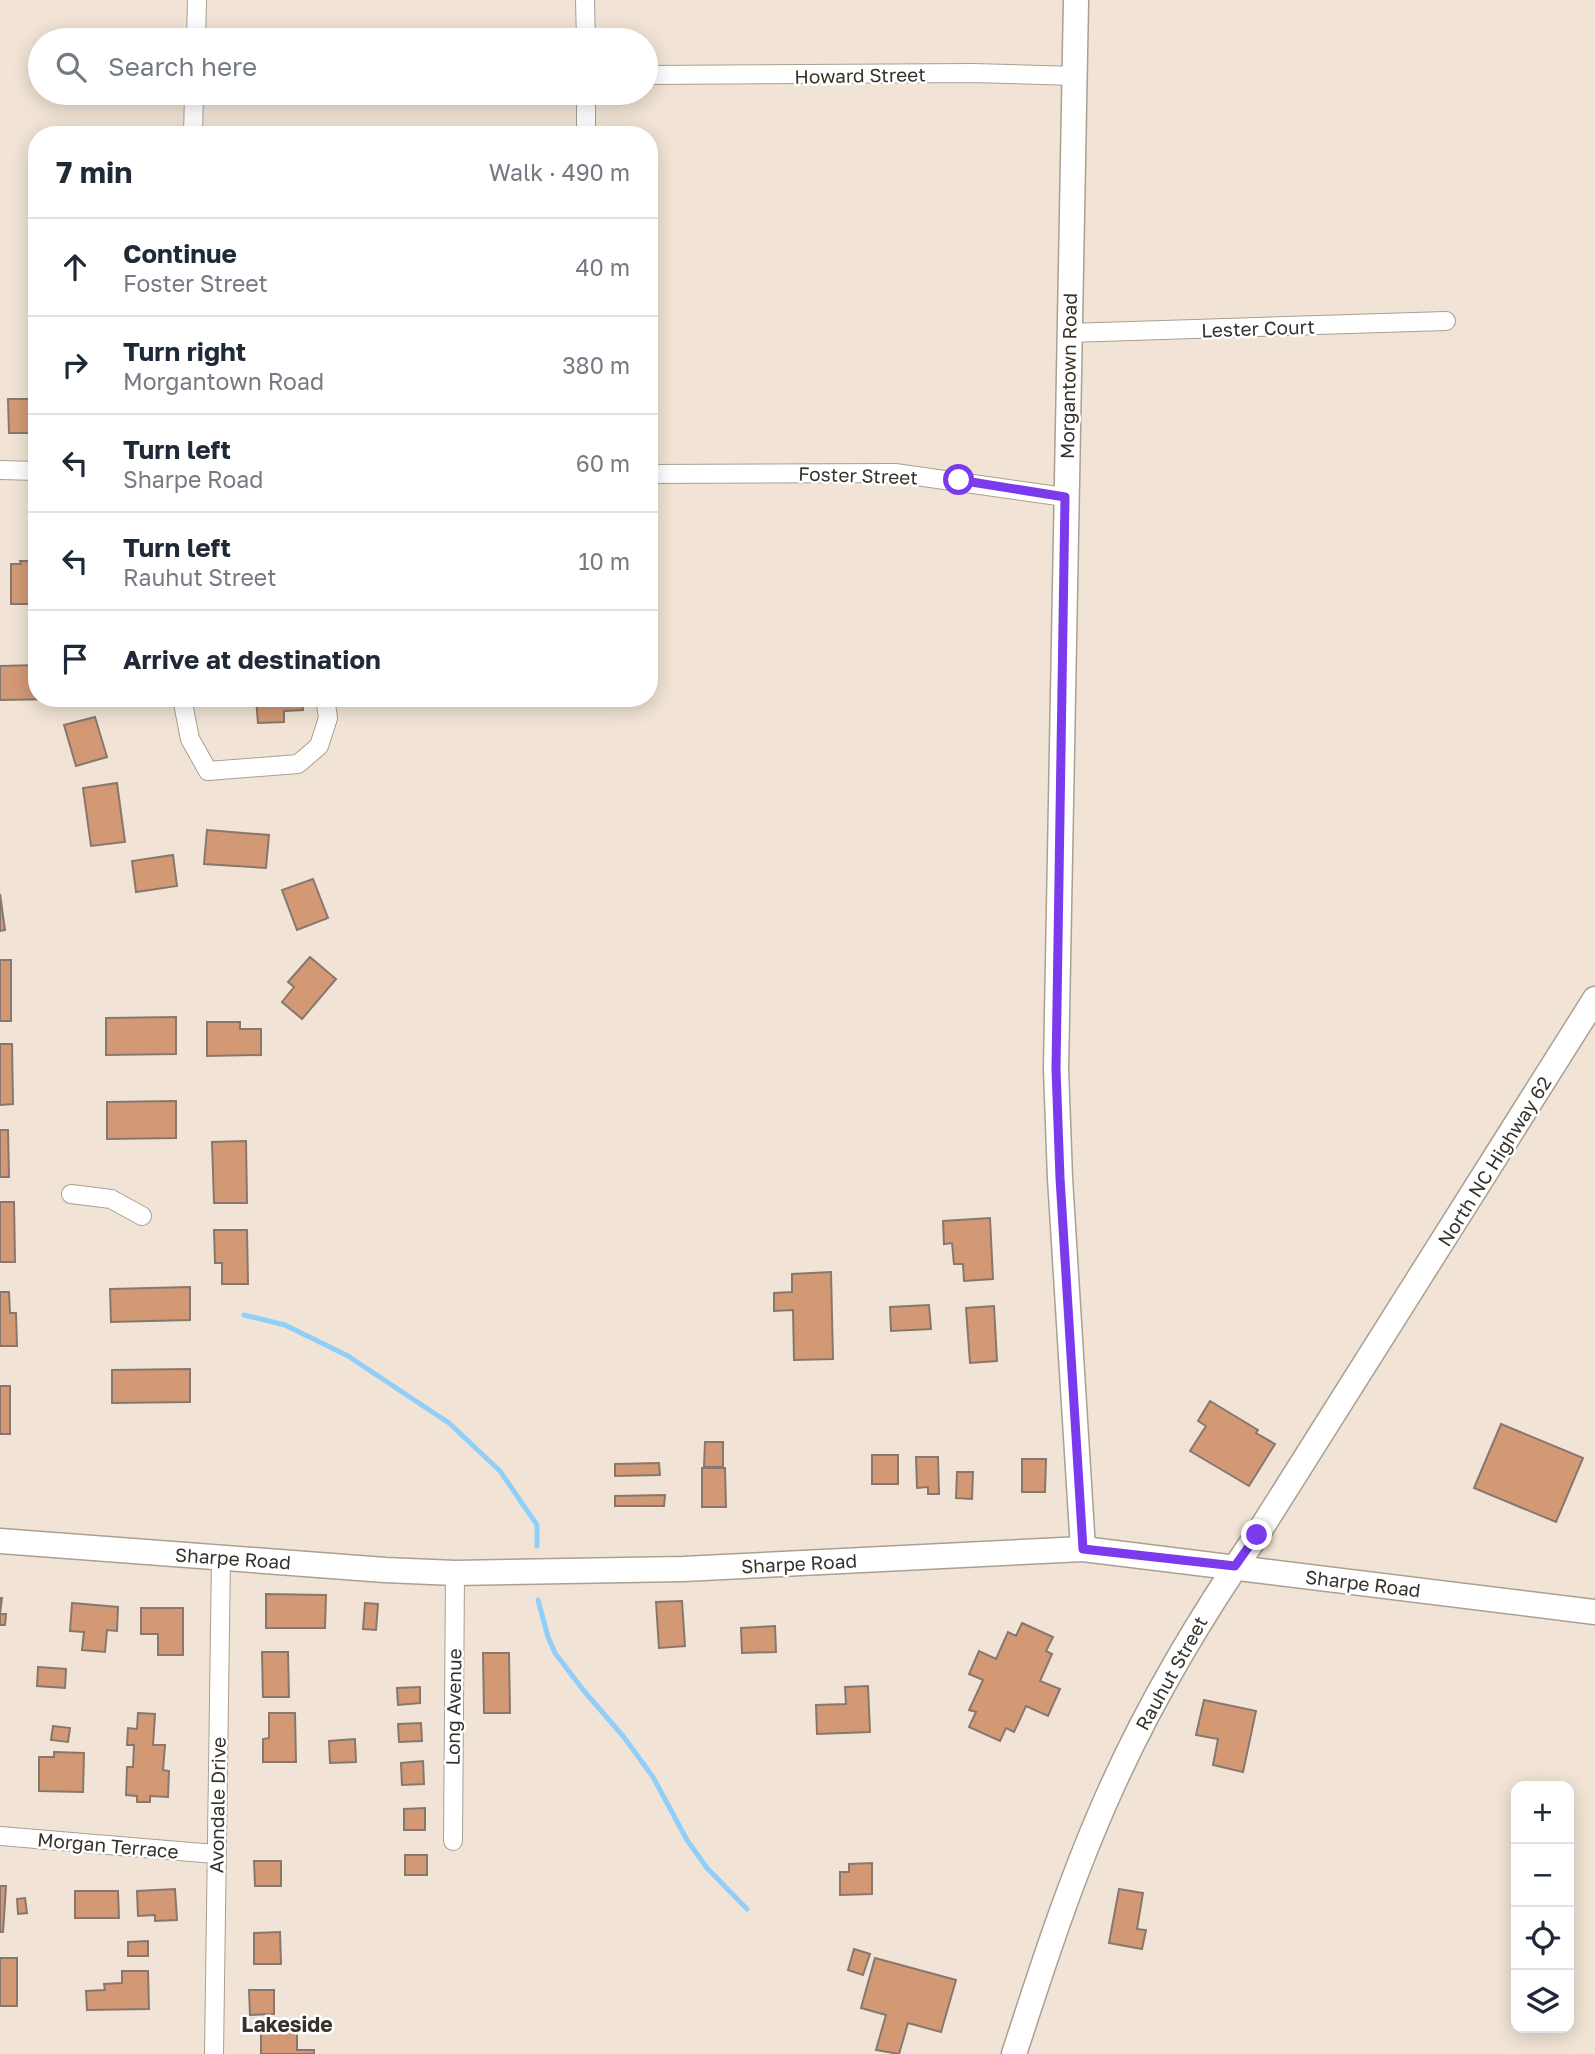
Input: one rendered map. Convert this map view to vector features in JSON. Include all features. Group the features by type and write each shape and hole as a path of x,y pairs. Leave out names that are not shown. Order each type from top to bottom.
{"street":[{"path":"196,28 197,0"},
{"path":"585,0 586,28"},
{"name":"Morgantown Road","path":"1076,0 1056,1069 1060,1178 1083,1549"},
{"name":"Howard Street","path":"658,75 1075,76"},
{"path":"193,126 194,105"},
{"path":"586,105 586,126"},
{"name":"Lester Court","path":"1069,332 1446,321"},
{"path":"0,470 28,471"},
{"name":"Foster Street","path":"658,474 895,473 1065,497"},
{"path":"184,707 190,739 208,771 298,764 319,746 328,718 326,707"},
{"name":"North NC Highway 62","path":"1391,1323 1595,999"},
{"path":"71,1194 111,1199 142,1216"},
{"name":"Rauhut Street","path":"1014,2054 1069,1893 1110,1791 1174,1665 1208,1607 1391,1323"},
{"name":"Sharpe Road","path":"0,1541 455,1573 683,1569 1083,1549 1595,1612"},
{"name":"Avondale Drive","path":"214,2054 221,1556"},
{"name":"Long Avenue","path":"453,1841 455,1573"},
{"name":"Morgan Terrace","path":"0,1836 215,1854"}],"building":[{"path":"8,399 28,399 28,433 9,433"},
{"path":"20,561 28,561 28,604 11,604 11,564 21,564"},
{"path":"28,665 28,700 0,700 0,666"},
{"path":"257,707 303,707 303,710 284,711 284,722 258,723"},
{"path":"95,717 107,757 76,766 64,725"},
{"path":"117,783 125,842 91,846 83,788"},
{"path":"207,830 269,835 266,868 204,864"},
{"path":"173,855 177,886 136,892 132,861"},
{"path":"313,879 328,918 297,930 282,890"},
{"path":"0,894 5,930 0,931"},
{"path":"310,957 336,979 302,1019 282,1002 294,987 288,982"},
{"path":"0,960 11,960 11,1021 0,1021"},
{"path":"176,1017 176,1054 106,1055 106,1018"},
{"path":"207,1022 240,1022 240,1029 261,1029 261,1055 207,1056"},
{"path":"0,1044 12,1044 13,1104 0,1105"},
{"path":"176,1101 176,1138 107,1139 107,1102"},
{"path":"0,1130 8,1130 9,1177 0,1177"},
{"path":"246,1141 247,1203 214,1203 212,1142"},
{"path":"0,1202 14,1202 15,1262 0,1262"},
{"path":"990,1218 993,1279 964,1281 963,1264 954,1264 952,1243 944,1244 943,1221"},
{"path":"214,1230 247,1230 248,1284 222,1284 222,1263 215,1263"},
{"path":"831,1272 833,1359 794,1360 793,1310 774,1311 774,1293 792,1292 792,1274"},
{"path":"190,1287 190,1320 111,1322 110,1289"},
{"path":"0,1292 9,1292 10,1313 16,1313 17,1346 0,1346"},
{"path":"929,1305 931,1329 891,1331 890,1307"},
{"path":"994,1306 997,1361 970,1363 966,1308"},
{"path":"190,1369 190,1402 112,1403 112,1370"},
{"path":"0,1386 10,1386 10,1434 0,1434"},
{"path":"1210,1401 1258,1430 1256,1433 1275,1444 1249,1486 1190,1451 1206,1426 1198,1421"},
{"path":"1501,1424 1583,1458 1556,1522 1474,1488"},
{"path":"705,1442 723,1442 723,1467 704,1467"},
{"path":"872,1455 898,1455 898,1484 872,1484"},
{"path":"916,1457 938,1457 939,1494 928,1494 928,1487 917,1488"},
{"path":"1022,1459 1046,1459 1045,1492 1022,1492"},
{"path":"659,1463 660,1475 615,1476 615,1464"},
{"path":"702,1468 725,1468 726,1507 702,1507"},
{"path":"957,1472 973,1472 972,1499 956,1498"},
{"path":"665,1495 664,1506 615,1506 615,1496"},
{"path":"266,1594 326,1595 325,1628 266,1628"},
{"path":"682,1601 685,1646 659,1648 656,1602"},
{"path":"72,1603 118,1607 117,1631 107,1630 105,1652 82,1650 84,1632 70,1631"},
{"path":"365,1603 378,1604 376,1630 363,1629"},
{"path":"141,1608 183,1608 183,1655 158,1655 158,1634 141,1634"},
{"path":"0,1614 6,1614 5,1625 0,1625"},
{"path":"1022,1623 1053,1637 1046,1651 1052,1654 1040,1681 1060,1689 1048,1716 1026,1706 1014,1732 1006,1728 1000,1741 969,1727 976,1712 969,1710 983,1680 969,1674 979,1651 996,1659 1008,1632 1016,1636"},
{"path":"775,1626 776,1652 742,1653 741,1628"},
{"path":"262,1652 288,1652 289,1697 263,1697"},
{"path":"483,1653 509,1653 510,1713 484,1713"},
{"path":"38,1667 66,1669 65,1688 37,1686"},
{"path":"868,1686 870,1732 817,1734 816,1705 846,1704 845,1687"},
{"path":"420,1687 420,1703 398,1705 397,1688"},
{"path":"1204,1700 1256,1711 1243,1772 1213,1765 1218,1739 1196,1735"},
{"path":"138,1713 155,1714 153,1745 165,1745 163,1770 169,1771 168,1797 150,1796 150,1802 137,1802 137,1796 126,1795 127,1767 133,1767 134,1745 127,1745 128,1728 137,1729"},
{"path":"269,1713 295,1713 296,1762 263,1762 263,1739 269,1738"},
{"path":"421,1723 422,1741 399,1742 398,1724"},
{"path":"53,1726 70,1728 68,1742 51,1740"},
{"path":"355,1739 356,1762 330,1763 329,1741"},
{"path":"54,1752 84,1753 83,1792 39,1791 39,1757 54,1757"},
{"path":"423,1761 424,1784 402,1785 401,1763"},
{"path":"425,1808 425,1830 404,1830 404,1809"},
{"path":"405,1855 427,1855 427,1875 405,1875"},
{"path":"254,1861 281,1861 281,1886 255,1886"},
{"path":"872,1863 872,1894 840,1895 840,1872 849,1872 849,1864"},
{"path":"0,1886 6,1886 3,1932 0,1932"},
{"path":"175,1889 177,1920 155,1921 155,1915 138,1916 137,1891"},
{"path":"1119,1889 1143,1893 1137,1929 1146,1930 1142,1949 1109,1943"},
{"path":"75,1891 118,1891 119,1918 75,1918"},
{"path":"25,1898 27,1913 18,1914 17,1899"},
{"path":"280,1932 281,1964 254,1964 254,1933"},
{"path":"148,1941 148,1956 128,1956 128,1942"},
{"path":"854,1949 870,1954 863,1975 848,1970"},
{"path":"0,1958 17,1958 17,2006 0,2006"},
{"path":"875,1958 956,1980 941,2032 908,2023 899,2054 876,2050 886,2015 861,2008"},
{"path":"122,1971 148,1971 149,2009 87,2010 86,1991 105,1990 104,1984 122,1983"},
{"path":"249,1990 274,1990 274,2014 250,2015"},
{"path":"261,2030 297,2030 297,2050 314,2050 314,2054 261,2054"}],"waterway":[{"path":"244,1315 285,1325 348,1356 449,1423 500,1471 537,1525 537,1546"},
{"path":"538,1600 555,1653 653,1777 687,1840 707,1868 747,1909"}],"district":[{"name":"Lakeside","path":"287,2024"}],"route":[{"path":"959,480 1065,497 1056,1069 1060,1178 1083,1549 1235,1566 1257,1535"}]}
